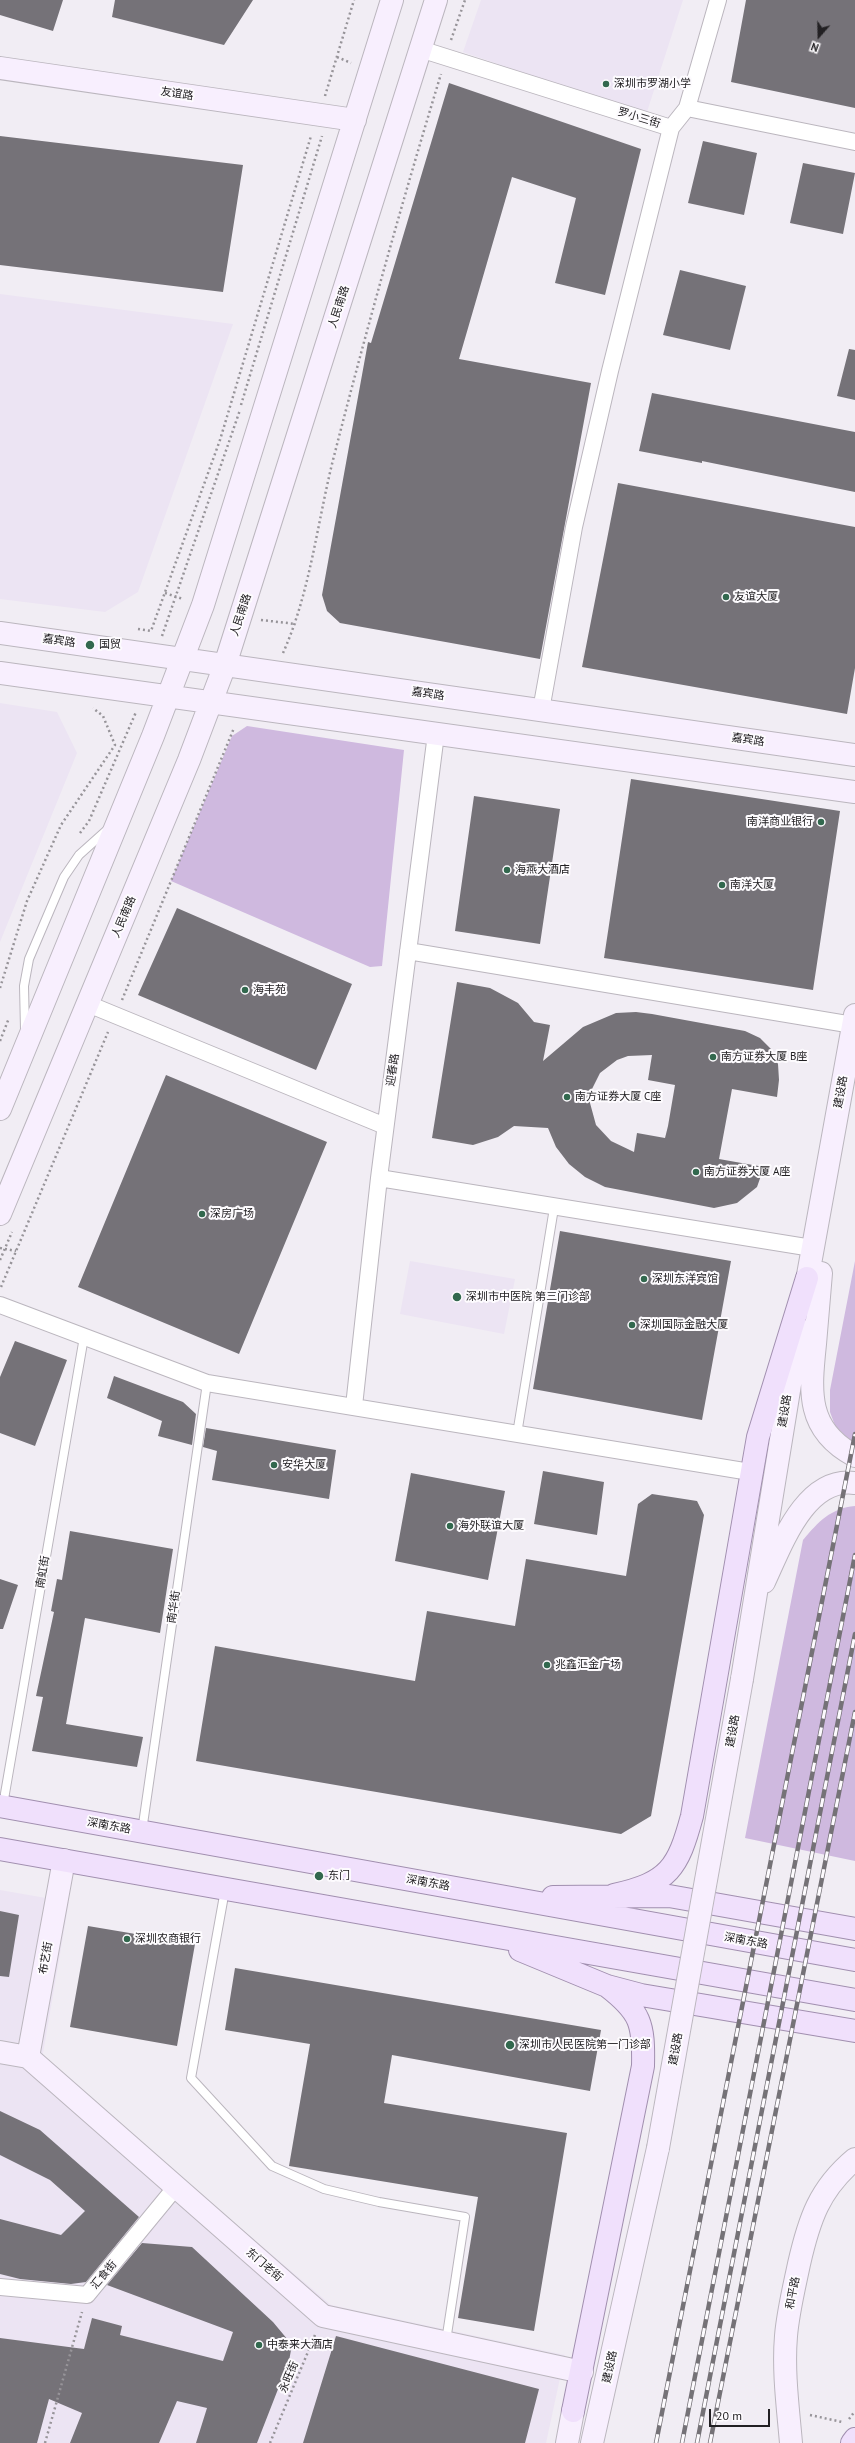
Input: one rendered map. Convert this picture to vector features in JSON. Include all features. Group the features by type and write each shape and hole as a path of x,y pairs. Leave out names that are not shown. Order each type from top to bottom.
{"main road":[{"path":"0,1109 183,659 207,593 392,0"},
{"name":"人民南路","path":"0,1214 88,1004 211,703 225,665 436,0"},
{"name":"友谊路","path":"0,68 355,120"},
{"name":"嘉宾路","path":"0,633 855,755"},
{"path":"0,673 855,792"},
{"name":"建设路","path":"592,2443 658,2148 742,1679 812,1248 854,1020"},
{"path":"820,1206 822,1256 812,1374 813,1401 819,1421 827,1435 838,1447 855,1456"},
{"path":"614,1895 638,1890 656,1882 670,1871 685,1841 693,1808 750,1472 764,1412 807,1278"},
{"path":"753,1606 785,1538 799,1514 810,1500 825,1488 847,1482 855,1483"},
{"name":"深南东路","path":"1,1806 855,1960"},
{"path":"0,1849 855,2000"},
{"name":"布艺街","path":"28,2057 64,1860"},
{"path":"510,1898 614,1895 669,1896 855,1929"},
{"path":"487,1936 607,1986 677,2002 855,2031"},
{"path":"567,2443 643,2066 644,2044 641,2026 634,2011 627,2002 607,1986"},
{"path":"0,2052 28,2057"},
{"name":"东门老街","path":"28,2057 323,2316 445,2344 582,2372"},
{"name":"和平路","path":"791,2443 786,2366 790,2307 812,2216 827,2188 838,2174 855,2160"},
{"path":"852,2443 855,2439"}],"street":[{"path":"718,0 687,108 855,142"},
{"name":"罗小三街","path":"420,49 671,128 687,108"},
{"path":"541,710 574,527 671,128"},
{"name":"迎春路","path":"354,1406 385,1126 436,734"},
{"path":"408,951 854,1020"},
{"path":"88,1004 385,1126"},
{"path":"379,1178 554,1208 812,1248"},
{"path":"0,1305 207,1383 750,1472"},
{"name":"汇食街","path":"0,2287 87,2295 176,2188"}],"lane":[{"path":"26,1046 24,986 29,959 64,877 79,856 118,821"},
{"path":"517,1434 554,1208"},
{"name":"南虹街","path":"1,1806 84,1337"},
{"name":"南华街","path":"141,1831 207,1383"},
{"path":"225,1889 191,2078 272,2166 324,2189 379,2202 465,2217 445,2344"}],"path":[{"path":"155,655 240,410 324,115 354,0"},
{"path":"136,629 151,631 220,440 312,136 324,115"},
{"path":"305,135 312,136"},
{"path":"80,834 89,821 142,693"},
{"path":"0,988 27,901 61,825 115,745 103,716 92,707"},
{"path":"0,1041 10,1017"},
{"path":"0,1248 16,1251"},
{"path":"45,2443 87,2295"},
{"name":"永旺街","path":"270,2443 323,2316"},
{"path":"802,2413 846,2423 855,2411"}],"shaded area":[{"name":"深圳市罗湖小学","path":"481,0 683,0 646,115 463,52"},
{"path":"0,294 233,324 138,592 105,612 0,599"},
{"path":"0,703 57,712 77,753 0,942"},
{"path":"247,726 404,750 382,966 370,967 171,881 232,736"},
{"name":"深圳市中医院 第三门诊部","path":"410,1261 515,1279 504,1334 400,1314"},
{"path":"855,1261 855,1444 837,1431 830,1412 830,1390"},
{"path":"855,1506 855,1861 745,1838 803,1540 814,1527 832,1513 846,1507"},
{"path":"0,1890 69,1902 42,2059 331,2305 565,2355 546,2443 0,2443"}],"building":[{"path":"0,0 63,0 53,31 0,15"},
{"path":"115,0 253,0 224,45 112,17"},
{"path":"746,0 855,0 855,108 731,82"},
{"path":"449,83 641,149 605,295 555,283 576,198 512,177 459,359 591,383 540,659 340,623 327,611 322,595 368,342 371,343"},
{"path":"0,136 243,165 223,292 0,265"},
{"path":"703,141 757,153 744,215 688,203"},
{"path":"803,163 855,173 843,234 790,223"},
{"path":"680,270 746,286 730,350 663,335"},
{"path":"849,349 855,350 855,400 837,396"},
{"path":"652,393 855,432 855,492 702,461 702,463 639,451"},
{"name":"友谊大厦","path":"618,483 855,527 855,668 847,714 582,667"},
{"name":"南洋大厦","path":"631,779 840,811 813,990 604,958"},
{"name":"海燕大酒店","path":"474,796 560,809 540,944 455,931"},
{"name":"海丰苑","path":"177,908 352,984 316,1070 138,995"},
{"path":"457,982 490,988 518,1003 534,1022 550,1025 543,1061 583,1027 616,1013 636,1012 745,1031 760,1038 771,1049 778,1064 779,1080 777,1097 732,1089 719,1159 764,1167 757,1187 737,1203 714,1208 605,1187 585,1177 569,1164 556,1147 548,1128 514,1126 498,1137 473,1145 432,1138","holes":["652,1055 648,1080 675,1085 668,1126 665,1138 637,1133 634,1152 611,1141 596,1125 590,1103 591,1091 600,1073 617,1060 628,1056"]},
{"name":"深房广场","path":"166,1075 327,1142 239,1354 78,1287"},
{"name":"深圳国际金融大厦","path":"560,1231 731,1261 702,1420 533,1389"},
{"path":"15,1341 67,1360 35,1446 0,1433 0,1377"},
{"path":"114,1376 183,1402 196,1414 192,1445 158,1436 162,1421 107,1398"},
{"name":"安华大厦","path":"206,1428 336,1450 329,1499 212,1480 217,1451 203,1447"},
{"path":"543,1471 604,1482 597,1535 534,1524"},
{"name":"海外联谊大厦","path":"411,1473 505,1491 488,1580 395,1561"},
{"name":"兆鑫汇金广场","path":"652,1494 697,1501 704,1515 651,1816 621,1834 196,1761 215,1646 415,1681 427,1611 515,1626 526,1559 626,1576 638,1504"},
{"path":"70,1531 173,1549 160,1633 85,1618 66,1724 143,1737 137,1767 32,1751 43,1697 36,1696 54,1612 51,1611 57,1579 62,1580"},
{"path":"0,1579 18,1585 3,1629 0,1629"},
{"path":"0,1911 19,1915 9,1977 0,1976"},
{"path":"88,1926 195,1944 177,2046 70,2027"},
{"path":"235,1968 601,2030 590,2091 392,2055 384,2103 567,2133 534,2331 458,2318 478,2197 289,2166 310,2044 225,2030"},
{"path":"0,2111 40,2130 139,2217 86,2282 71,2284 20,2279 0,2274 0,2219 61,2235 85,2211 50,2180 0,2155"},
{"path":"142,2243 192,2247 273,2322 288,2340 291,2350 289,2361 257,2443 196,2443 207,2408 177,2401 159,2443 70,2443 82,2413 49,2399 37,2443 0,2443 0,2338 84,2349 92,2318 122,2326 120,2335 223,2361 233,2332 107,2285"},
{"path":"336,2336 539,2389 525,2443 303,2443"}],"railway":[{"path":"656,2443 855,1434"},
{"path":"682,2443 855,1555"},
{"path":"697,2443 855,1634"},
{"path":"710,2443 855,1712"}],"place":[{"name":"深圳市罗湖小学","path":"606,84"},
{"name":"友谊大厦","path":"726,597"},
{"name":"国贸","path":"90,645"},
{"name":"南洋商业银行","path":"821,822"},
{"name":"海燕大酒店","path":"507,870"},
{"name":"南洋大厦","path":"722,885"},
{"name":"海丰苑","path":"245,990"},
{"name":"南方证券大厦 B座","path":"713,1057"},
{"name":"南方证券大厦 C座","path":"567,1097"},
{"name":"南方证券大厦 A座","path":"696,1172"},
{"name":"深房广场","path":"202,1214"},
{"name":"深圳东洋宾馆","path":"644,1279"},
{"name":"深圳市中医院 第三门诊部","path":"457,1297"},
{"name":"深圳国际金融大厦","path":"632,1325"},
{"name":"安华大厦","path":"274,1465"},
{"name":"海外联谊大厦","path":"450,1526"},
{"name":"兆鑫汇金广场","path":"547,1665"},
{"name":"东门","path":"319,1876"},
{"name":"深圳农商银行","path":"127,1939"},
{"name":"深圳市人民医院第一门诊部","path":"510,2045"},
{"name":"中泰来大酒店","path":"259,2345"}]}
